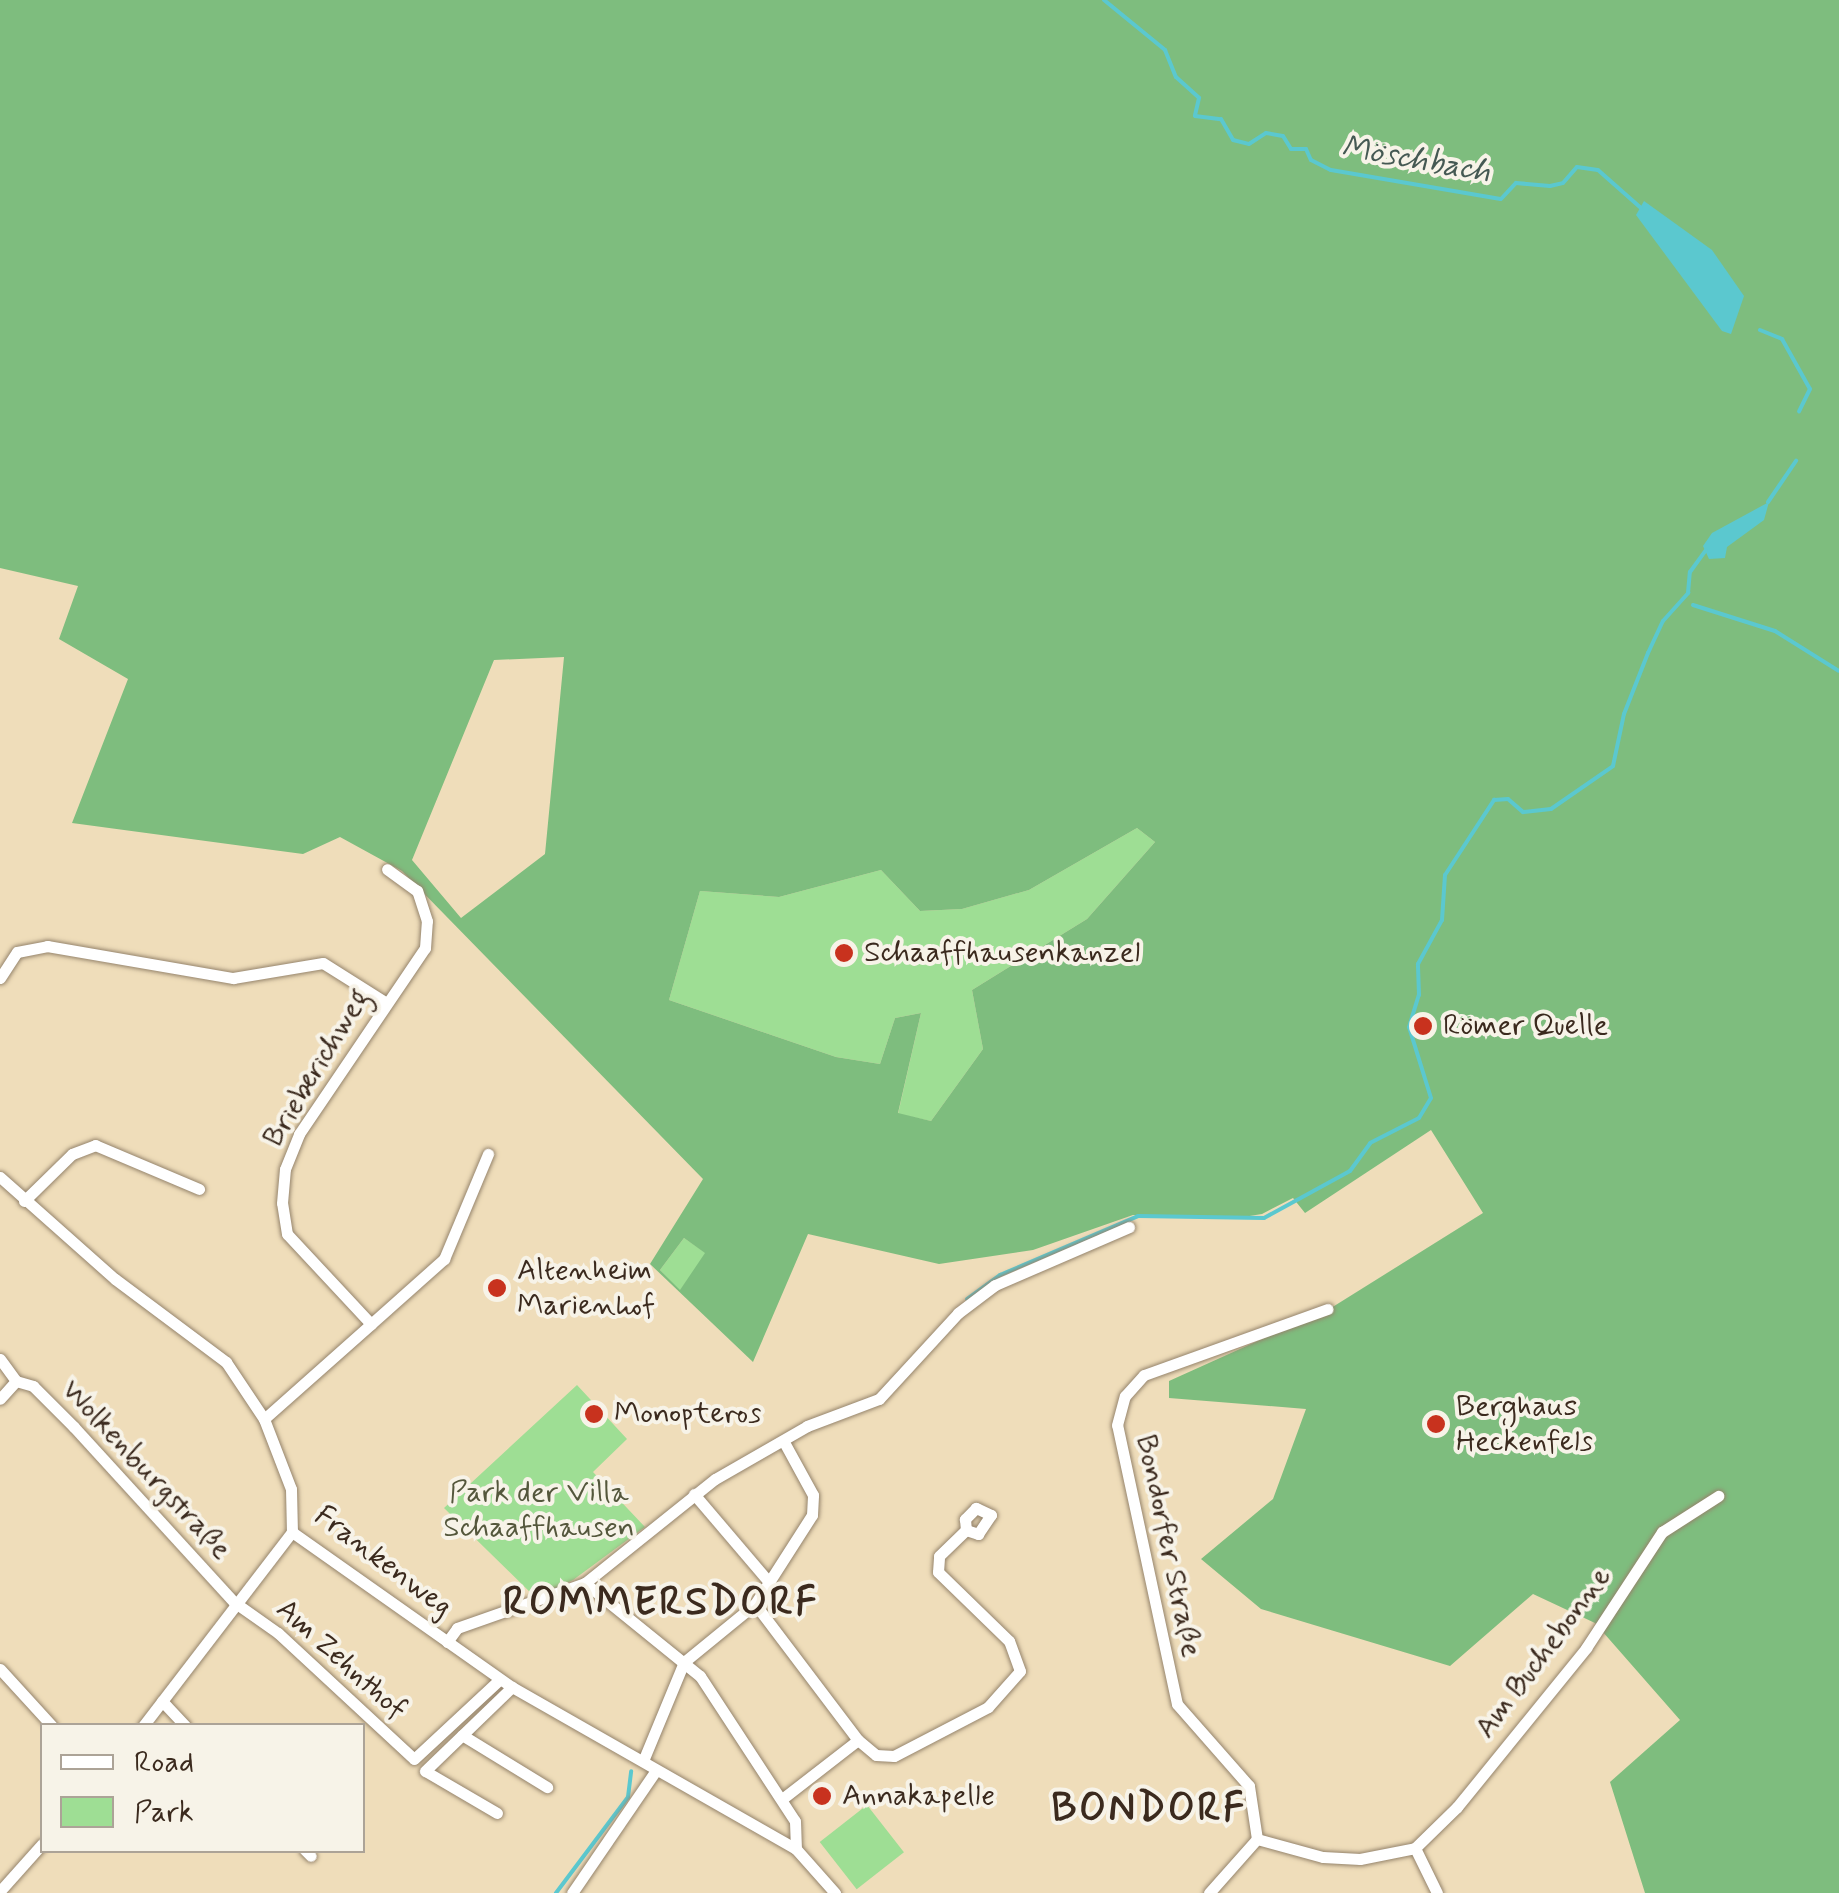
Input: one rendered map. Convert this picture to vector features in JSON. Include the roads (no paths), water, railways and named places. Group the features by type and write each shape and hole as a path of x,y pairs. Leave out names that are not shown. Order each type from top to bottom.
{"street":[{"name":"Brieberichweg","path":"371,1324 287,1234 282,1203 285,1169 299,1134 384,1002 425,948 427,921 412,884 387,869"},
{"path":"0,978 17,952 47,946 233,978 323,963 384,1002"},
{"path":"24,1201 72,1154 95,1145 199,1188"},
{"path":"264,1419 444,1259 488,1154"},
{"name":"Frankenweg","path":"0,1176 24,1201 226,1362 264,1419 291,1489 292,1532 512,1688 796,1849"},
{"path":"447,1642 458,1628 584,1583 694,1494 784,1442 879,1399 958,1313 994,1285 1129,1227"},
{"name":"Bondorfer Straße","path":"1258,1839 1249,1786 1177,1704 1117,1425 1126,1396 1144,1375 1327,1309"},
{"name":"Wolkenburgstraße","path":"0,1359 16,1381 33,1386 74,1427 234,1602"},
{"path":"0,1398 16,1381"},
{"path":"643,1761 684,1662 755,1604 812,1515 813,1495 784,1442"},
{"path":"694,1494 769,1582"},
{"name":"Am Buchebonne","path":"1416,1848 1457,1807 1586,1648 1662,1532 1718,1496"},
{"path":"755,1604 858,1740 876,1755 894,1756 988,1706 1020,1671 1009,1641 938,1572 939,1556 966,1530"},
{"path":"145,1723 234,1602 292,1532"},
{"path":"584,1583 662,1651 700,1676 782,1799 794,1821 796,1849 834,1893"},
{"name":"Am Zehnthof","path":"234,1602 278,1632 414,1759 500,1679"},
{"path":"0,1668 49,1723"},
{"path":"498,1813 425,1771 512,1688"},
{"path":"162,1701 182,1723"},
{"path":"462,1735 547,1787"},
{"path":"782,1799 858,1740"},
{"path":"572,1893 655,1772"},
{"path":"1212,1892 1258,1839 1323,1857 1360,1859 1416,1848 1437,1893"},
{"path":"0,1891 40,1846"}],"water":[{"path":"1644,201 1712,250 1744,296 1731,334 1722,331 1636,215"},
{"path":"1769,502 1764,520 1727,547 1725,558 1709,559 1703,546 1712,533"}],"waterway":[{"name":"Möschbach","path":"1104,0 1165,50 1176,77 1199,98 1195,116 1221,119 1233,140 1249,144 1266,133 1283,136 1291,149 1306,149 1311,160 1331,170 1501,199 1516,183 1550,186 1563,183 1577,167 1598,170 1641,208"},
{"name":"Möschbach","path":"1760,330 1782,339 1810,389 1799,412"},
{"name":"Möschbach","path":"1768,502 1796,461"},
{"name":"Möschbach","path":"967,1299 1000,1275 1138,1216 1264,1218 1350,1171 1370,1143 1419,1118 1431,1098 1409,1027 1419,995 1418,964 1442,920 1445,875 1494,800 1508,799 1523,812 1551,809 1613,766 1624,714 1648,653 1663,621 1688,593 1690,572 1706,550"},
{"path":"1693,605 1775,631 1839,671"},
{"name":"Möschbach","path":"556,1893 628,1797 631,1771"}],"place":[{"name":"Schaaffhausenkanzel","path":"844,953"},
{"name":"Römer Quelle","path":"1423,1026"},
{"name":"Altenheim Marienhof","path":"497,1288"},
{"name":"Monopteros","path":"594,1414"},
{"name":"Berghaus Heckenfels","path":"1436,1424"},
{"name":"Annakapelle","path":"822,1796"}],"district":[{"name":"ROMMERSDORF","path":"661,1603"},
{"name":"BONDORF","path":"1149,1809"}],"park label":[{"name":"Park der Villa Schaaffhausen","path":"539,1510"}]}
